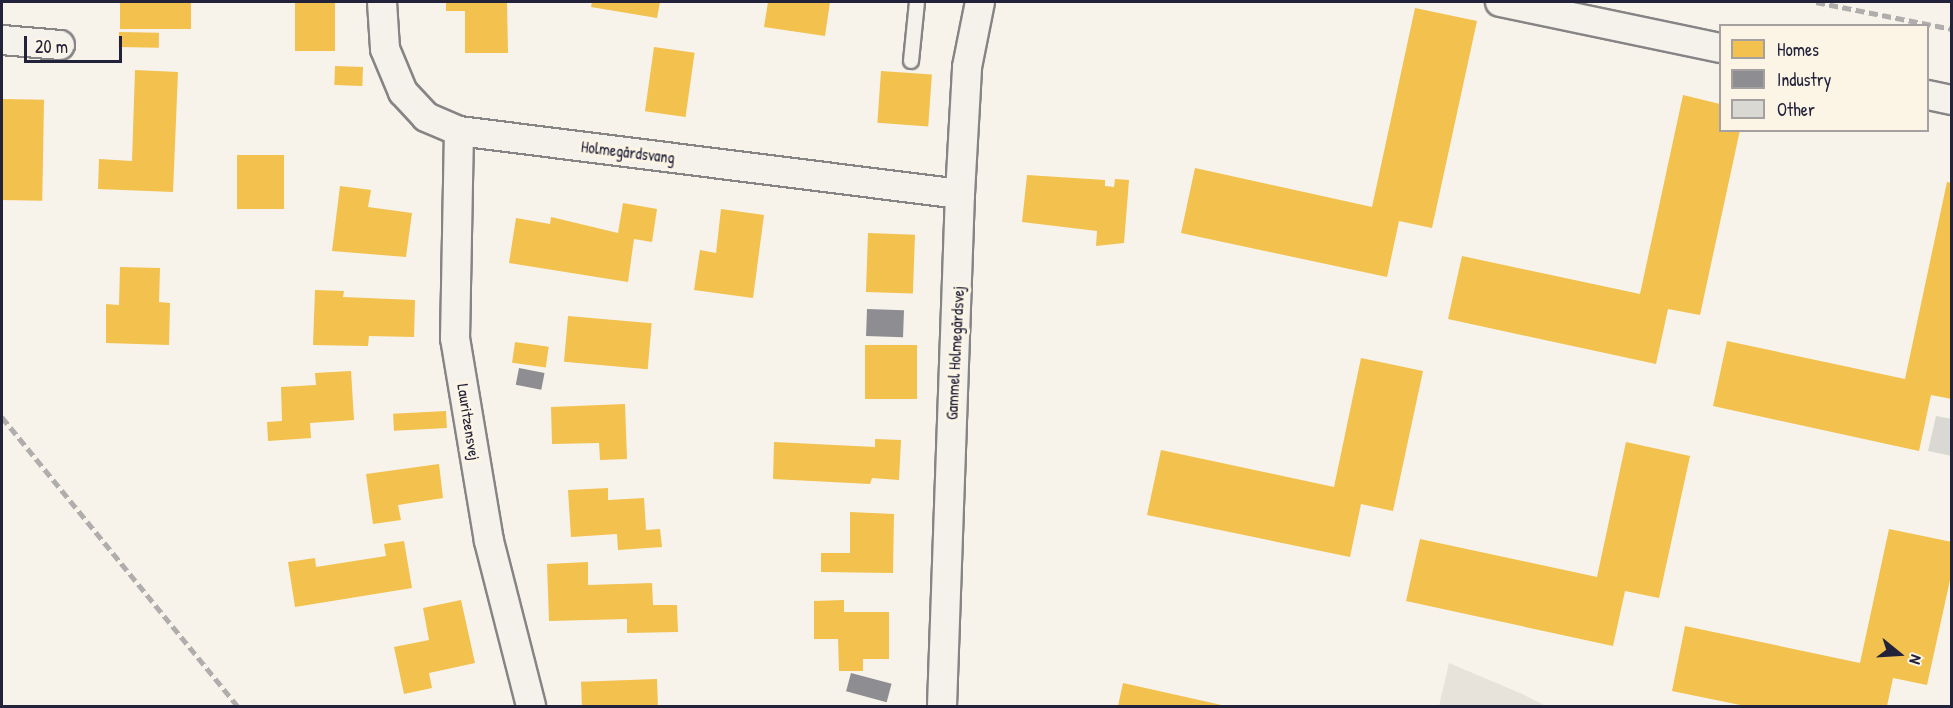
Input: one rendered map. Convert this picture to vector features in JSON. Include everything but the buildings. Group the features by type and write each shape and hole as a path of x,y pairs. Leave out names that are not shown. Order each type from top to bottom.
{"street":[{"name":"Holmegårdsvang","path":"382,2 385,49 402,92 426,117 459,131 960,194"},
{"name":"Gammel Holmegårdsvej","path":"942,706 960,194 967,67 980,2"},
{"path":"1500,2 1719,48"},
{"path":"2,40 60,45"},
{"path":"1929,95 1952,100"},
{"name":"Lauritzensvej","path":"459,131 455,338 489,541 531,706"}],"lane":[{"path":"911,61 917,2"}],"shaded area":[{"path":"1449,663 1520,693 1546,706 1439,706"}],"railway":[{"path":"1816,2 1927,24"},
{"path":"1929,24 1952,29"},
{"path":"2,417 238,706"}]}
